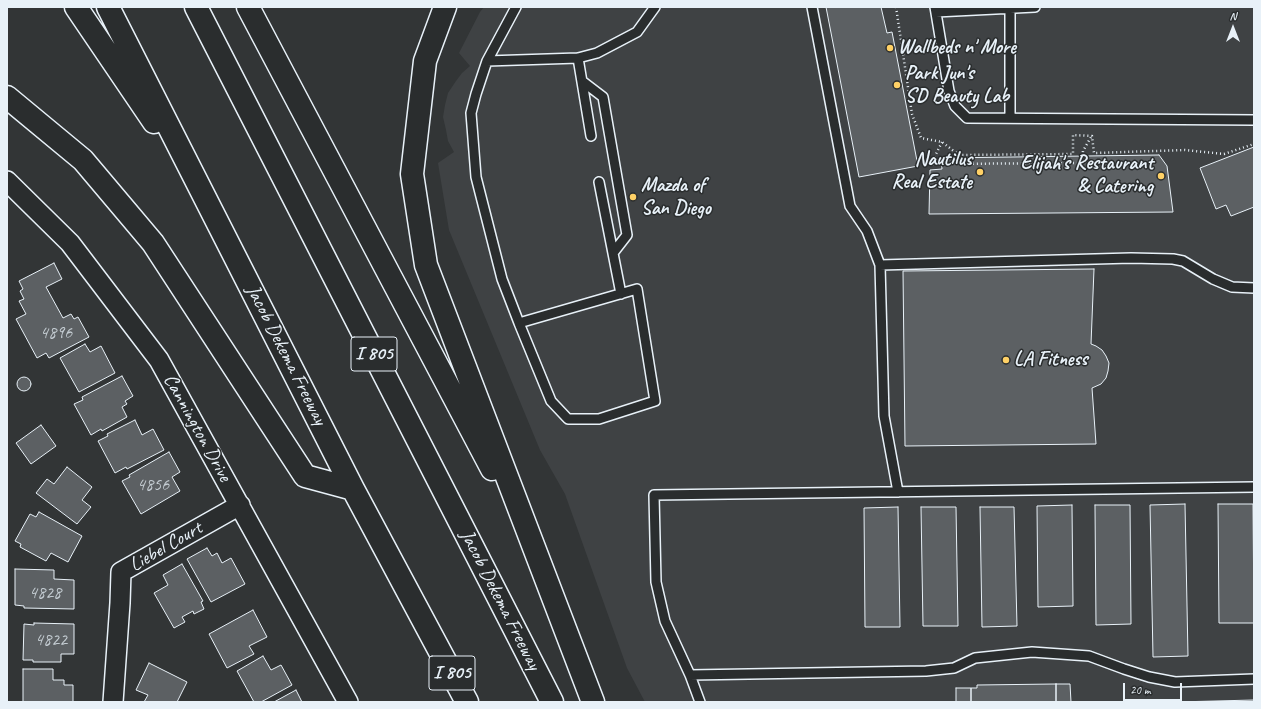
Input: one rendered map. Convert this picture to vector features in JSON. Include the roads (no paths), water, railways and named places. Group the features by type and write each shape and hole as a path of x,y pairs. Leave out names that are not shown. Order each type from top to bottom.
{"highway":[{"path":"76,7 208,202"},
{"name":"Jacob Dekema Freeway","path":"108,7 353,488 467,702"},
{"name":"Jacob Dekema Freeway","path":"196,7 552,702"},
{"path":"248,7 502,488 546,576"},
{"path":"445,7 425,61 412,174 426,265 593,702"},
{"path":"7,97 83,160 153,243 305,476 353,488"}],"street":[{"name":"Cannington Drive","path":"7,181 70,243 159,360 348,702"},
{"name":"Liebel Court","path":"113,702 121,572 240,505"}],"lane":[{"path":"516,7 487,61 471,113 476,177 502,279 519,323 551,402 568,419 598,419 655,402 636,289 519,323"},
{"path":"487,61 578,58 597,54 637,32 655,7"},
{"path":"812,7 850,206 867,231 880,265 884,416 898,492"},
{"path":"1010,7 1010,118"},
{"path":"1036,7 936,9 949,91 955,106 967,118 1254,120"},
{"path":"578,58 591,136"},
{"path":"582,81 603,97 626,235 613,253"},
{"path":"599,182 621,294"},
{"path":"880,265 1131,258 1173,259 1183,261 1213,279 1232,287 1254,288"},
{"path":"700,702 690,675 664,621 656,582 654,495 1254,487"},
{"path":"690,675 926,671 954,668 975,658 1032,652 1090,656 1149,677 1175,682 1254,679"}],"place":[{"name":"Wallbeds n' More","path":"890,48"},
{"name":"Park Jun's SD Beauty Lab","path":"897,85"},
{"name":"Nautilus Real Estate","path":"980,172"},
{"name":"Elijah's Restaurant & Catering","path":"1161,176"},
{"name":"Mazda of San Diego","path":"633,197"},
{"name":"LA Fitness","path":"1006,360"}]}
